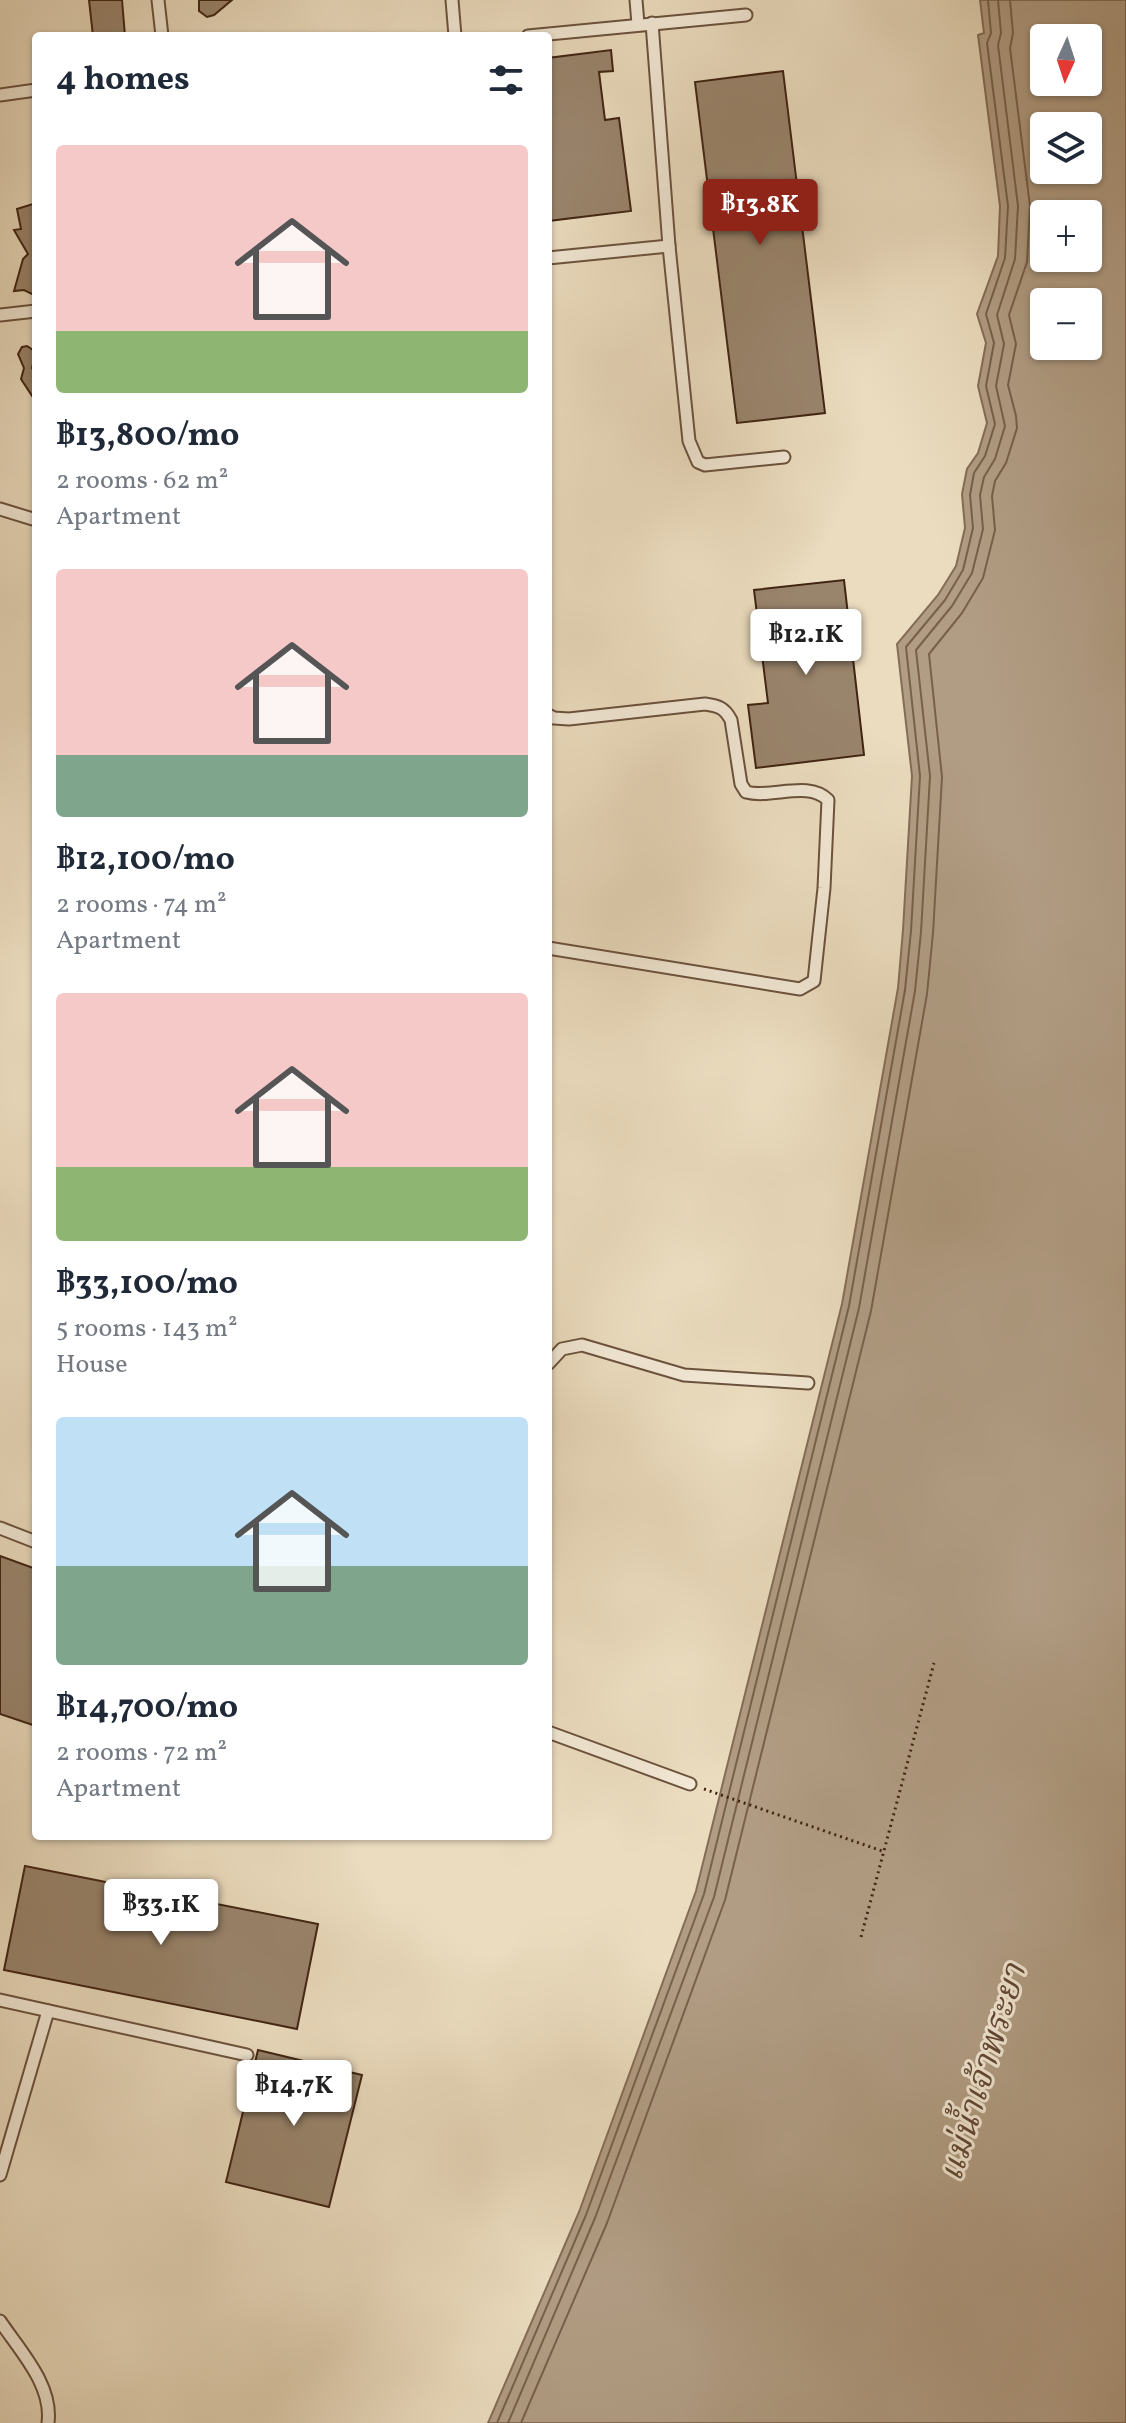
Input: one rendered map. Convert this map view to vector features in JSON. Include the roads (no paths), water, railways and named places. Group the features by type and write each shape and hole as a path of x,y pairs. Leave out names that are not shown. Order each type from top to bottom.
{"lane":[{"path":"158,0 162,32"},
{"path":"452,0 455,32"},
{"path":"636,0 638,24"},
{"path":"552,33 746,15"},
{"path":"652,23 669,246 682,381 693,456 705,465 784,457"},
{"path":"0,95 32,91"},
{"path":"552,258 669,246"},
{"path":"0,315 32,311"},
{"path":"0,509 32,519"},
{"path":"552,717 569,719 705,704 718,706 726,710 731,720 741,784 746,792 755,795 809,791 822,794 828,800 824,888 814,981 800,989 552,949"},
{"path":"552,1360 562,1349 582,1345 684,1375 808,1383"},
{"path":"0,1528 32,1540"},
{"path":"552,1733 690,1784"},
{"path":"0,2000 247,2055"},
{"path":"0,2175 48,2011"},
{"path":"0,2321 45,2392 50,2413 48,2423"}],"water":[{"name":"แม่น้ำเจ้าพระยา","path":"980,0 1126,0 1126,2423 488,2423 579,2212 696,1891 842,1304 898,988 903,930 912,776 897,644 938,595 956,566 965,528 962,494 967,469 978,453 987,423 978,386 986,343 977,314 998,256 1000,206 978,35 984,33"}]}
